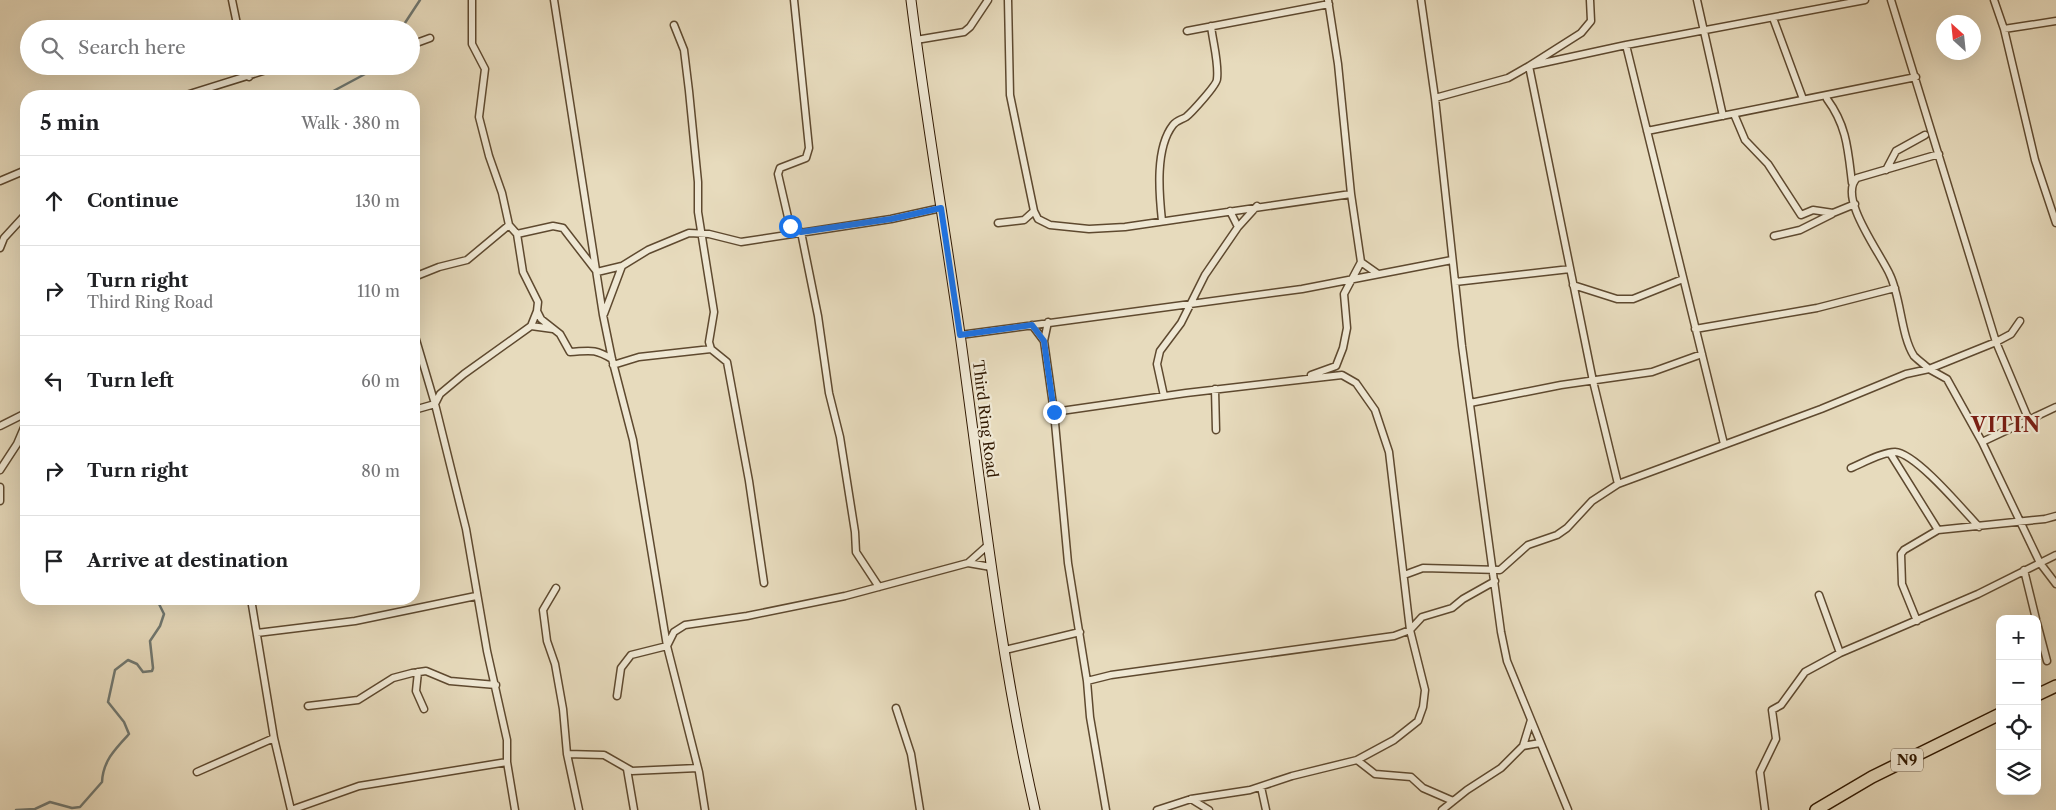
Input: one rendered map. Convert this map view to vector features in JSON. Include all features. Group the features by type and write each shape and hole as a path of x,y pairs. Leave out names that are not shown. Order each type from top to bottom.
{"highway":[{"path":"2041,693 2056,686"},
{"name":"N9","path":"1816,810 1872,777 1996,716"}],"street":[{"path":"232,0 236,20"},
{"path":"472,0 472,44 485,69 479,117 502,193 509,225 517,234 523,272 538,302 537,311 531,326"},
{"path":"554,0 604,315 613,362 633,440 668,646 698,768 705,810"},
{"path":"794,0 809,148 806,158 780,168 778,174 790,226 801,232 818,316 828,384 840,437 855,532 856,552 879,587"},
{"name":"Third Ring Road","path":"911,0 960,335 987,546 1022,749 1035,810"},
{"path":"916,40 964,32 970,27 988,0"},
{"path":"1008,0 1010,95 1034,211 1038,220 1050,225 1066,228 1125,226 1350,194"},
{"path":"1421,0 1470,403 1501,632 1507,661 1568,810"},
{"path":"1434,98 1508,78 1529,66 1581,33 1591,21 1590,0"},
{"path":"1697,0 1723,116"},
{"path":"1529,66 1626,45 1865,0"},
{"path":"1890,0 1916,77 1996,342 2028,418"},
{"path":"1994,0 2004,29 2035,160 2056,223"},
{"path":"1187,30 1329,2 1338,64 1350,194 1361,262 1354,279 1344,294 1347,328 1343,348 1336,366 1302,378"},
{"path":"1773,18 1803,100"},
{"path":"2004,29 2056,21"},
{"path":"674,24 680,37 686,66 698,182 701,235 714,312 710,342 711,349 727,362 749,481 764,582"},
{"path":"1162,221 1159,196 1160,154 1173,125 1185,118 1213,89 1217,79 1210,26"},
{"path":"420,42 430,38"},
{"path":"1626,45 1724,444"},
{"path":"1529,66 1593,381 1618,484"},
{"path":"204,90 254,75"},
{"path":"1647,131 1916,77"},
{"path":"1827,99 1839,115 1846,141 1852,183 1851,192 1855,204 1865,233 1890,274 1914,356 1947,379 1982,442 2040,562 2056,584"},
{"path":"1734,114 1745,140 1768,164 1801,215 1813,210 1833,213"},
{"path":"1886,170 1896,151 1925,135"},
{"path":"1852,183 1857,178 1939,154"},
{"path":"0,181 20,173"},
{"path":"1774,236 1800,230 1855,204"},
{"path":"1164,396 1157,364 1160,351 1181,323 1205,275 1238,227 1257,206"},
{"path":"598,272 622,266 678,236 689,233 709,234 741,242 891,219 941,208"},
{"path":"1230,210 1238,227"},
{"path":"998,223 1024,220 1034,211"},
{"path":"0,248 4,238 20,225"},
{"path":"420,275 439,267 467,260 509,225"},
{"path":"517,234 553,226 563,228 598,272"},
{"path":"960,335 1302,289 1452,260"},
{"path":"1361,262 1378,274"},
{"path":"604,315 622,266"},
{"path":"1455,282 1570,269"},
{"path":"1573,285 1617,299 1633,299 1683,279"},
{"path":"1696,329 1817,308 1895,288"},
{"path":"537,311 541,319 560,334 570,352 585,349 594,350 613,362 639,357 711,349"},
{"path":"420,408 434,404 440,394 464,374 541,319"},
{"path":"1404,575 1423,568 1494,571 1508,565 1528,546 1557,535 1567,528 1592,501 1618,484 1821,409 1906,374 1929,368 1996,342 2011,334 2020,321"},
{"path":"1048,322 1044,341 1054,412 1065,537 1087,681 1090,717 1106,810"},
{"path":"1032,325 1044,341"},
{"path":"531,326 554,330"},
{"path":"420,354 466,529 476,596 507,740 508,762 515,810"},
{"path":"1470,403 1561,385 1652,372 1702,354"},
{"path":"1054,412 1215,389 1342,375 1356,383 1375,410 1389,452 1410,630 1425,690 1423,707 1418,721 1394,740 1358,760 1250,790 1191,799 1166,809 1157,810"},
{"path":"1215,389 1216,430"},
{"path":"1982,442 2028,418 2056,407"},
{"path":"0,426 20,416"},
{"path":"0,470 20,437"},
{"path":"1851,468 1890,453 1903,454 1930,474 1979,527"},
{"path":"1890,453 1938,530"},
{"path":"0,487 0,501"},
{"path":"1917,621 1902,584 1901,554 1938,530 1979,527 2056,516"},
{"path":"968,563 987,546"},
{"path":"1765,810 1760,772 1776,739 1772,710 1781,705 1806,672 1840,653 1917,621 2056,556"},
{"path":"668,646 674,632 684,625 747,616 845,596 968,563 991,567"},
{"path":"2024,570 2035,615"},
{"path":"1087,681 1120,674 1394,636 1410,630 1422,618 1452,608 1463,599 1495,581"},
{"path":"556,588 543,610 547,641 555,664 563,709 567,754 579,810"},
{"path":"1818,595 1840,653"},
{"path":"257,633 355,621 476,596"},
{"path":"252,605 274,738 291,810 359,786 508,762"},
{"path":"1005,650 1080,632"},
{"path":"2041,638 2047,661"},
{"path":"617,696 621,668 630,655 668,646"},
{"path":"308,706 358,700 399,675 418,672 432,672 450,681 496,685"},
{"path":"418,672 416,691 424,709"},
{"path":"896,708 911,754 920,810"},
{"path":"1442,810 1501,768 1523,746 1531,720"},
{"path":"197,772 274,738"},
{"path":"1523,746 1540,743"},
{"path":"567,754 604,755 632,771 698,768"},
{"path":"1358,760 1376,774 1410,777 1423,788 1450,805"},
{"path":"627,769 634,810"},
{"path":"1261,786 1266,810"},
{"path":"1191,799 1209,810"}],"waterway":[{"path":"407,20 420,0"},
{"path":"335,90 363,75"},
{"path":"16,810 35,809 50,802 72,808 80,807 102,782 107,762 129,734 124,722 108,702 115,670 128,660 137,664 143,672 152,671 150,641 160,626 164,614 160,605"}],"district":[{"name":"VITIN","path":"2006,425"}],"route":[{"path":"790,226 801,232 891,219 941,208 960,335 1032,325 1044,341 1054,412"}]}
